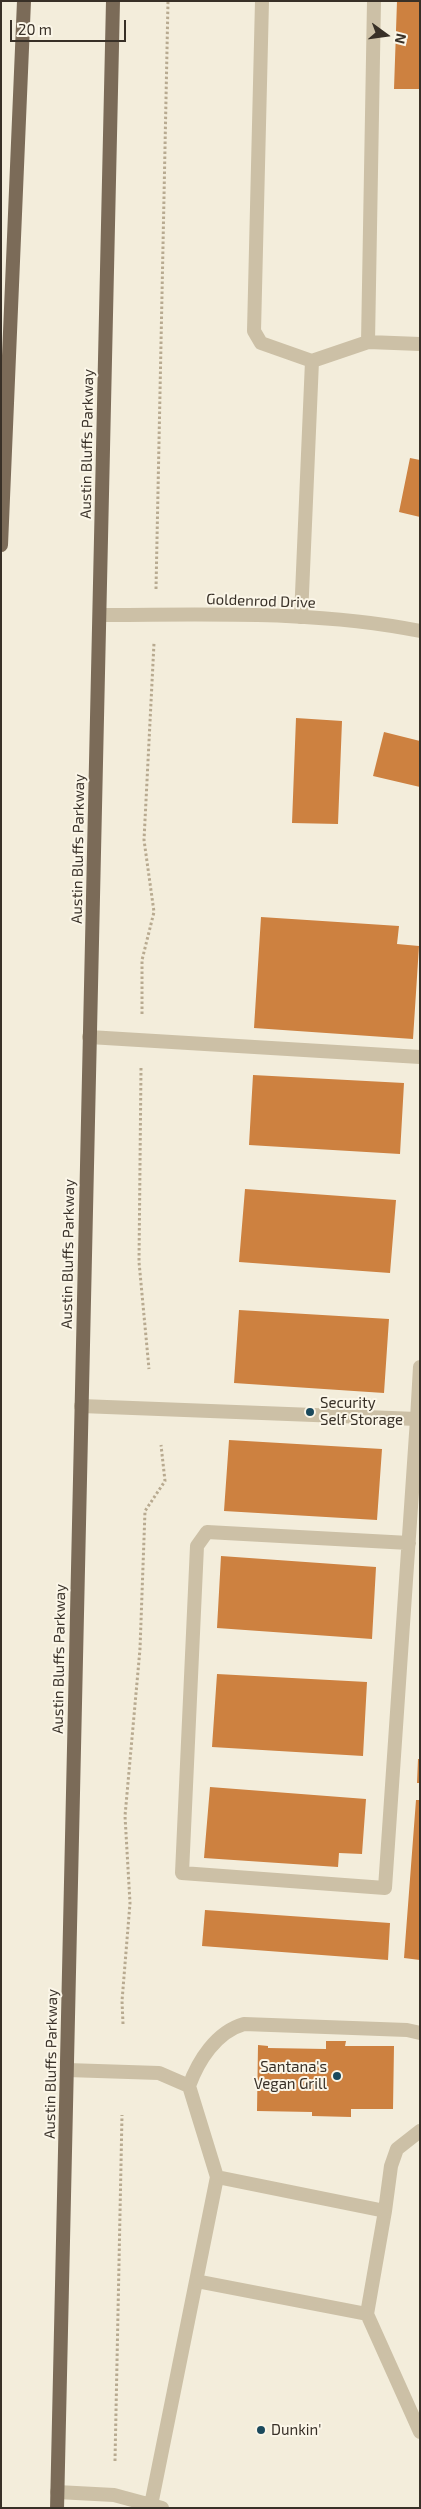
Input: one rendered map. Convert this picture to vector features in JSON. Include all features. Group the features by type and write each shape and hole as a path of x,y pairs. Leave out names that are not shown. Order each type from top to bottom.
{"main road":[{"path":"1,545 5,359 24,1"},
{"name":"Austin Bluffs Parkway","path":"57,2508 113,1"}],"street":[{"path":"262,1 254,331 261,343 312,361 368,342 420,344"},
{"path":"368,342 374,1"},
{"path":"301,617 312,361"},
{"name":"Goldenrod Drive","path":"100,615 301,617 390,625 420,631"},
{"path":"89,1037 420,1057"},
{"path":"409,1543 207,1532 196,1546 182,1874 385,1888 409,1543 420,1367"},
{"path":"81,1406 417,1419"},
{"path":"57,2492 114,2495 155,2507 217,2177 189,2086 197,2065 215,2043 233,2028 244,2024 406,2030 420,2034"},
{"path":"67,2070 159,2073 189,2086"},
{"path":"420,2131 394,2154 390,2166 386,2210 367,2314 420,2432"},
{"path":"217,2177 386,2210"},
{"path":"196,2281 367,2314"}],"path":[{"path":"149,1369 139,1262 142,960 154,912 144,840 156,615 168,1"},
{"path":"124,2024 122,2002 130,1903 125,1816 140,1649 145,1511 165,1481 161,1446"},
{"path":"116,2460 122,2115"}],"building":[{"path":"397,1 420,1 420,89 394,89"},
{"path":"410,458 420,460 420,517 399,512"},
{"path":"296,718 342,721 338,824 292,823"},
{"path":"384,732 420,741 420,787 373,776"},
{"path":"261,917 399,926 397,944 419,946 413,1039 254,1028"},
{"path":"253,1075 404,1083 400,1154 249,1145"},
{"path":"245,1189 396,1200 390,1273 239,1262"},
{"path":"239,1310 389,1319 384,1393 234,1383"},
{"path":"229,1440 382,1449 377,1520 224,1511"},
{"path":"221,1556 376,1567 372,1639 217,1628"},
{"path":"217,1674 367,1682 363,1756 212,1747"},
{"path":"418,1759 420,1759 420,1783 417,1783"},
{"path":"210,1787 366,1799 362,1854 339,1853 338,1867 204,1858"},
{"path":"416,1800 420,1800 420,1960 404,1958"},
{"path":"205,1910 390,1923 388,1960 202,1946"},
{"path":"326,2041 346,2041 345,2046 394,2046 393,2109 351,2109 351,2117 312,2116 312,2112 257,2111 258,2045 268,2046 268,2048 326,2049"}],"place":[{"name":"Security Self Storage","path":"310,1412"},
{"name":"Santana's Vegan Grill","path":"337,2076"},
{"name":"Dunkin'","path":"261,2430"}]}
